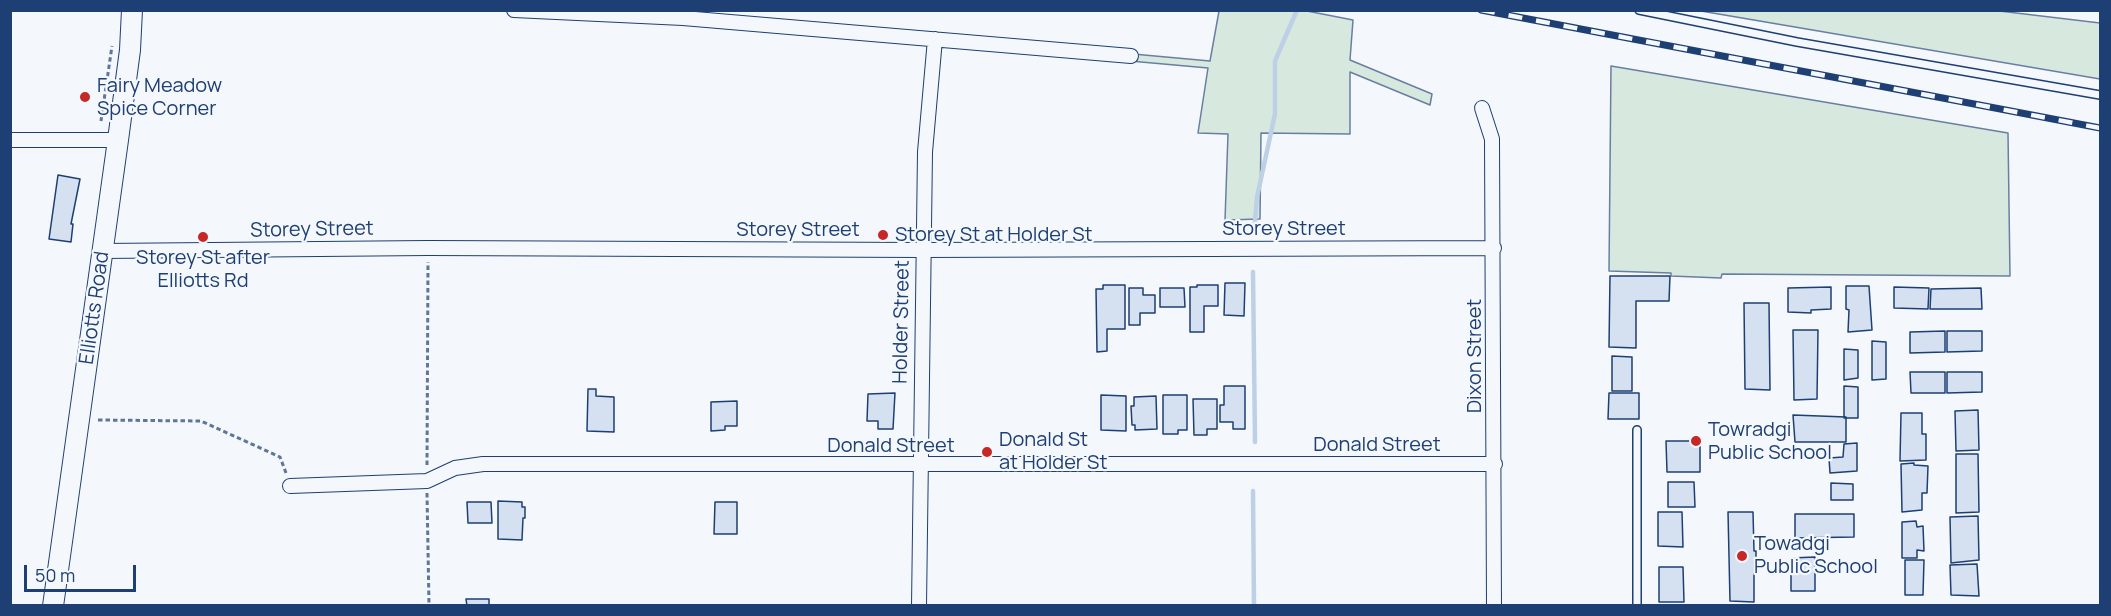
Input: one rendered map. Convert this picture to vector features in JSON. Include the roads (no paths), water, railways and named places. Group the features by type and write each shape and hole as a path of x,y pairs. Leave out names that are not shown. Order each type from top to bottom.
{"main road":[{"name":"Elliotts Road","path":"53,606 118,140 132,30 132,10"}],"street":[{"path":"514,10 683,18 1131,56"},
{"name":"Holder Street","path":"919,606 925,152 934,39"},
{"name":"Dixon Street","path":"1482,108 1492,140 1494,606"},
{"path":"10,140 118,140"},
{"name":"Storey Street","path":"102,251 428,248 923,250 1494,248"},
{"name":"Donald Street","path":"290,486 427,481 455,468 483,464 1495,464"}],"lane":[{"path":"1639,10 1797,42 2100,95"},
{"path":"1637,430 1637,606"}],"waterway":[{"path":"1254,233 1257,197 1275,114 1275,61 1297,10"},
{"path":"1253,272 1255,442"},
{"path":"1253,491 1254,606"}],"railway":[{"path":"1481,10 2100,128"}],"place":[{"name":"Fairy Meadow Spice Corner","path":"85,97"},
{"name":"Storey St at Holder St","path":"883,235"},
{"name":"Storey St after Elliotts Rd","path":"203,237"},
{"name":"Towradgi Public School","path":"1696,441"},
{"name":"Donald St at Holder St","path":"987,452"},
{"name":"Towadgi Public School","path":"1742,556"}]}
